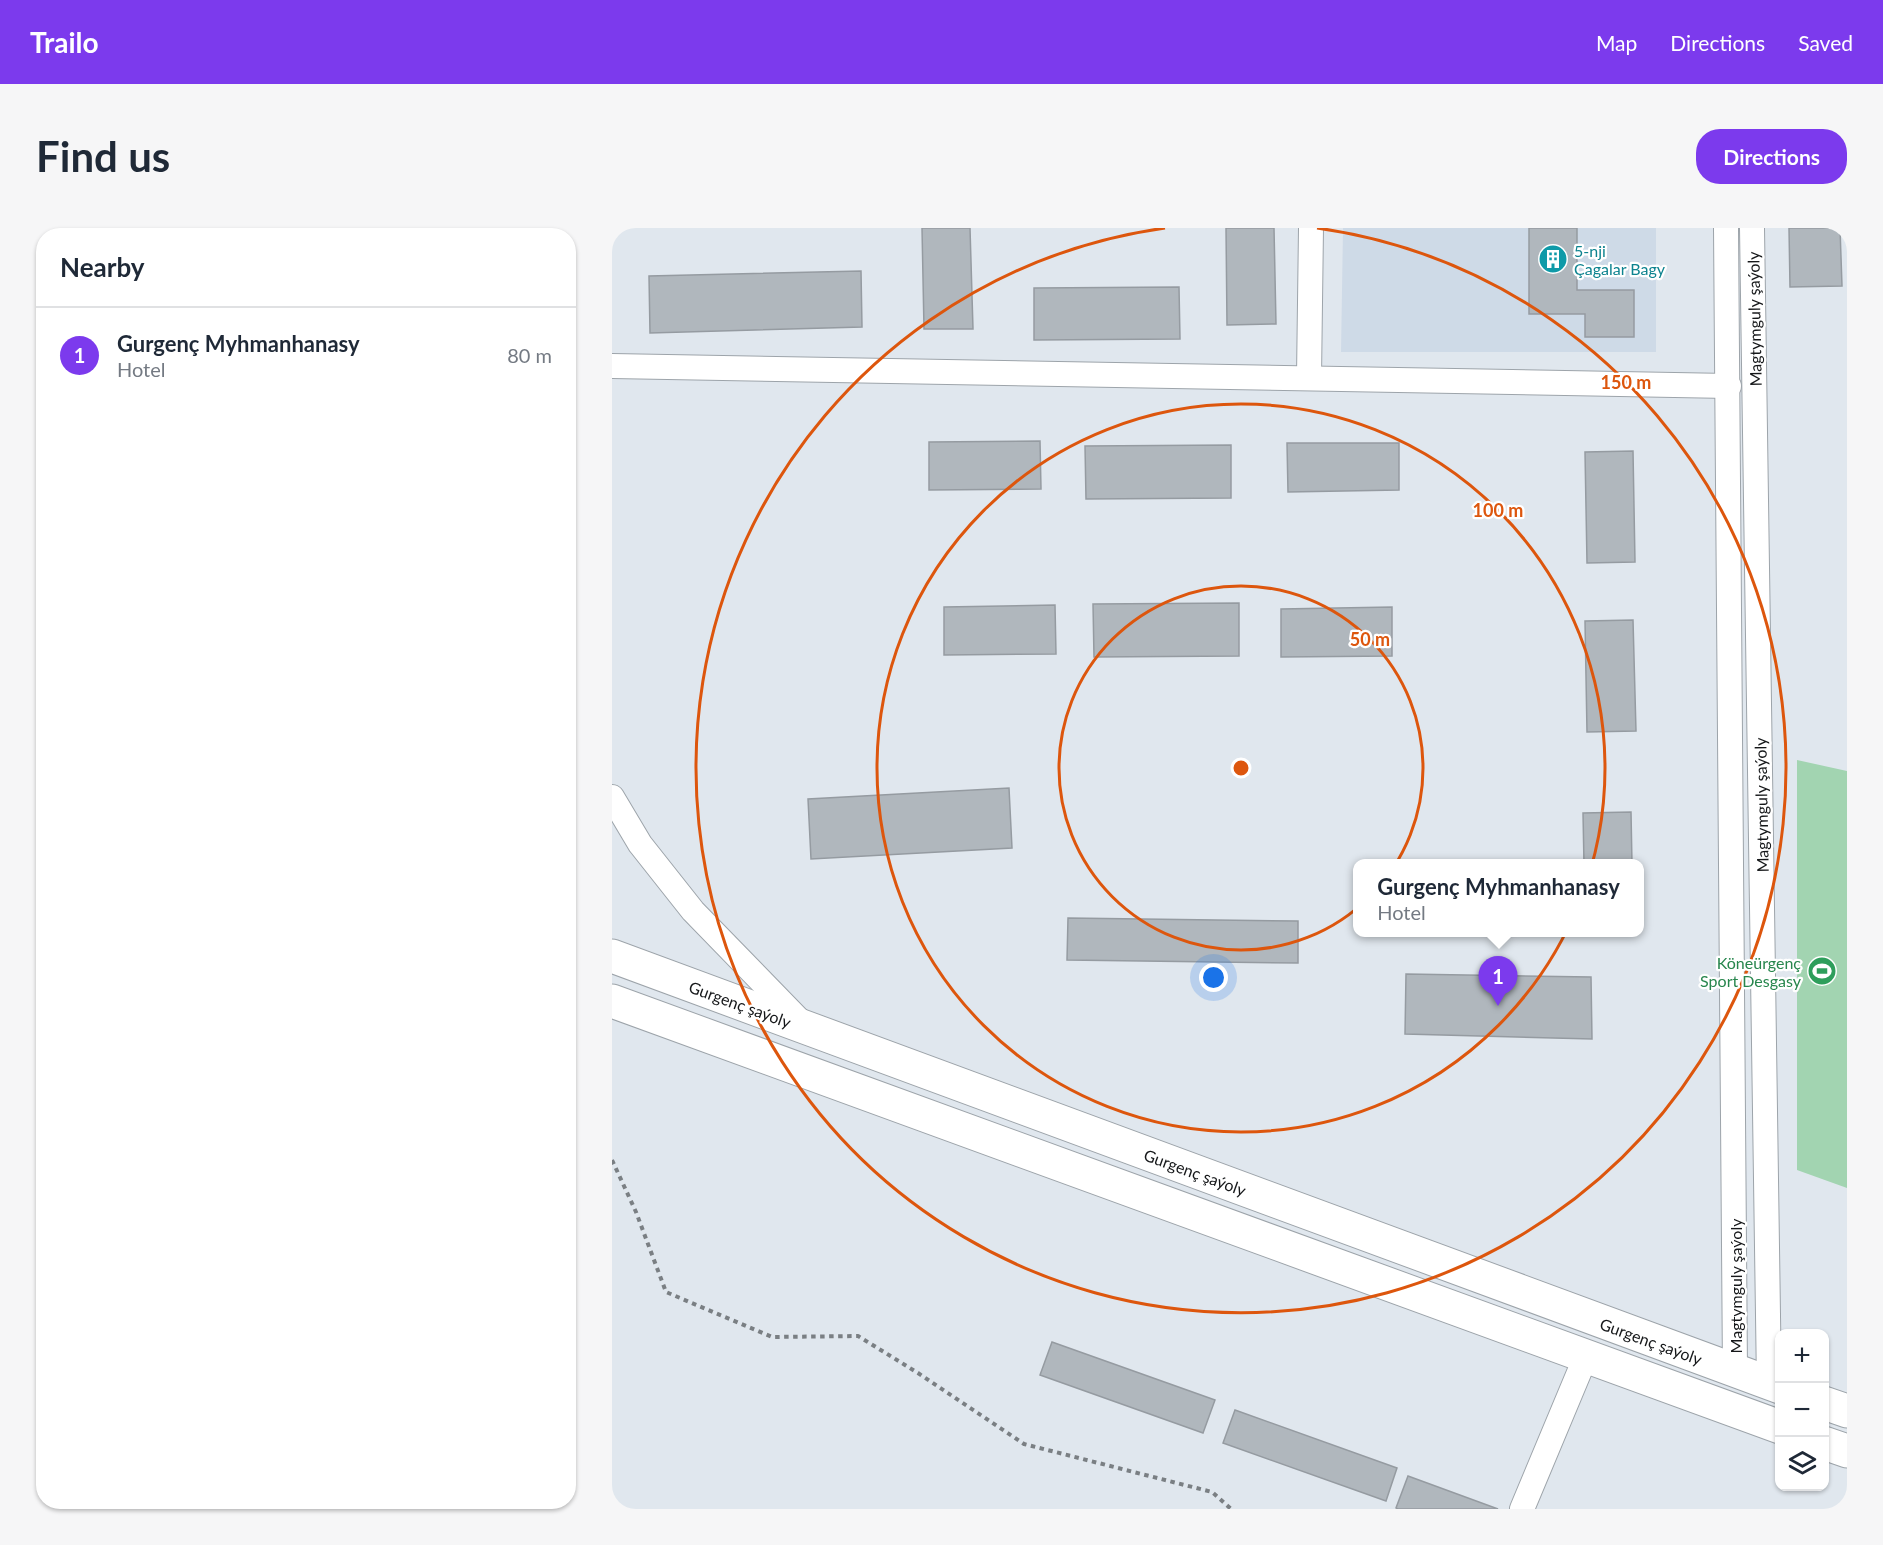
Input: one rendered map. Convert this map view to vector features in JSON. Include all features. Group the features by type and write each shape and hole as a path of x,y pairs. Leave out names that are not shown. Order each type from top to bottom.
{"highway":[{"name":"Gurgenç şaýoly","path":"612,956 1774,1385"},
{"path":"612,1001 1775,1426"},
{"path":"1829,1405 1847,1411"},
{"path":"1829,1445 1847,1451"}],"street":[{"path":"1309,377 1311,228"},
{"name":"Magtymguly şaýoly","path":"1726,228 1730,386 1735,1372"},
{"name":"Magtymguly şaýoly","path":"1752,228 1774,1385"},
{"path":"612,366 1730,386"},
{"path":"612,797 640,844 693,911 809,1029"},
{"path":"1522,1509 1586,1356"}],"path":[{"path":"612,1161 636,1212 666,1292 772,1337 858,1336 1024,1444 1212,1492 1231,1509"}],"shaded area":[{"path":"1343,228 1656,228 1656,352 1341,352"}],"green space":[{"name":"Köneürgenç Sport Desgasy","path":"1797,760 1847,771 1847,1188 1797,1170"}],"building":[{"path":"922,228 970,228 973,329 924,329"},
{"path":"1226,228 1274,228 1276,324 1227,325"},
{"name":"5-nji Çagalar Bagy","path":"1529,228 1577,228 1577,290 1634,290 1634,337 1585,337 1585,314 1529,314"},
{"path":"1789,228 1840,228 1842,286 1790,287"},
{"path":"861,271 862,327 650,333 649,276"},
{"path":"1179,287 1180,339 1034,340 1034,288"},
{"path":"1040,441 1041,489 929,490 929,442"},
{"path":"1287,443 1399,443 1399,490 1288,492"},
{"path":"1231,445 1231,498 1086,499 1085,446"},
{"path":"1633,451 1635,562 1587,563 1585,452"},
{"path":"1239,603 1239,656 1094,657 1093,604"},
{"path":"1055,605 1056,654 944,655 944,607"},
{"path":"1392,607 1392,656 1281,657 1281,609"},
{"path":"1633,620 1636,731 1587,732 1585,621"},
{"path":"1009,788 1012,848 811,859 808,799"},
{"path":"1631,812 1632,859 1584,859 1583,813"},
{"path":"1068,918 1298,921 1298,963 1067,960"},
{"path":"1406,974 1591,977 1592,1039 1405,1034"},
{"path":"1052,1342 1215,1400 1203,1433 1040,1375"},
{"path":"1235,1410 1397,1468 1386,1501 1223,1443"},
{"path":"1408,1476 1498,1509 1398,1509 1396,1508"}],"place":[{"name":"5-nji Çagalar Bagy","path":"1553,259"},
{"name":"Köneürgenç Sport Desgasy","path":"1822,971"},
{"name":"Gurgenç Myhmanhanasy","path":"1498,1006"}]}
